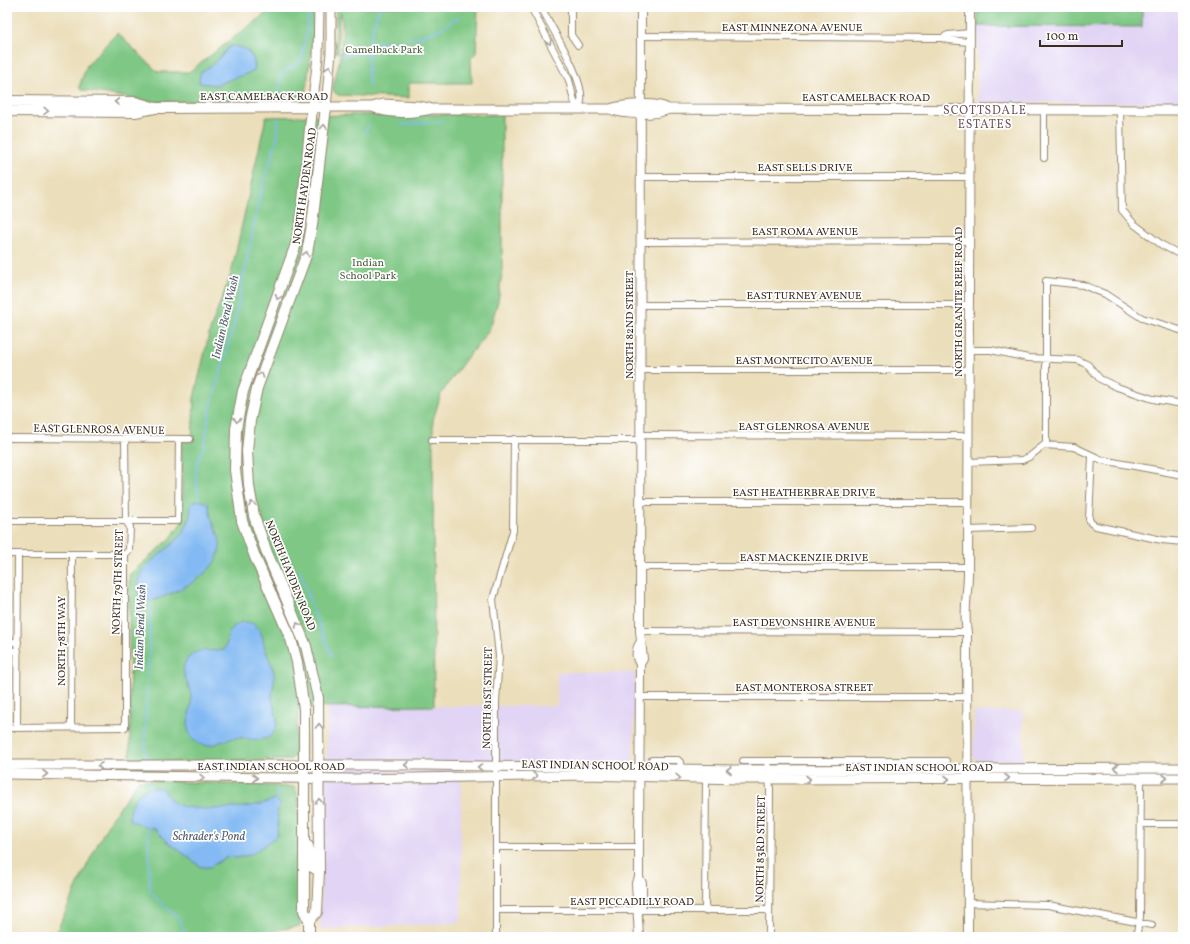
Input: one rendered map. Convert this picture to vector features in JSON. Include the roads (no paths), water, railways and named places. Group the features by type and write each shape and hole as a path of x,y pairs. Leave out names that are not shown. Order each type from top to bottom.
{"main road":[{"name":"NORTH HAYDEN ROAD","path":"309,937 310,920 304,911 304,709 297,662 291,639 255,557 242,521 235,470 235,449 236,429 243,391 296,244 300,222 318,57 318,7"},
{"name":"NORTH HAYDEN ROAD","path":"310,920 317,912 319,871 318,703 311,662 301,630 258,527 250,495 247,452 250,421 257,388 307,253 312,224 326,107 331,52 332,7"},
{"name":"EAST CAMELBACK ROAD","path":"7,101 135,102 155,108"},
{"name":"EAST CAMELBACK ROAD","path":"7,111 135,112 155,108 326,107 372,107 383,112 419,112 432,109 610,109 620,113 641,109 662,112 670,109 1183,110"},
{"name":"EAST INDIAN SCHOOL ROAD","path":"7,765 139,771 164,776 272,778 319,778 496,772"},
{"name":"EAST INDIAN SCHOOL ROAD","path":"7,774 139,771 164,767 319,765 586,776 681,770 706,774"},
{"name":"EAST INDIAN SCHOOL ROAD","path":"769,775 938,765 968,774 1183,778"},
{"name":"EAST INDIAN SCHOOL ROAD","path":"639,773 769,775 968,774 1183,768"},
{"path":"303,831 310,851 312,867 319,871"}],"street":[{"path":"531,7 569,80 574,101 578,110"},
{"path":"541,7 577,76 581,93 581,101 578,110"},
{"path":"570,7 570,35 578,45"},
{"name":"NORTH 82ND STREET","path":"639,937 639,911 642,904 642,883 639,878 640,664 637,659 637,648 640,643 641,7"},
{"name":"NORTH GRANITE REEF ROAD","path":"968,937 968,632 965,622 965,605 968,597 970,7"},
{"name":"EAST MINNEZONA AVENUE","path":"942,38 948,35 970,33"},
{"name":"EAST MINNEZONA AVENUE","path":"641,36 942,38 970,42"},
{"path":"1044,109 1044,158"},
{"path":"1120,110 1122,210 1126,217 1145,232 1170,250 1183,256"},
{"name":"EAST SELLS DRIVE","path":"640,177 970,177"},
{"name":"EAST ROMA AVENUE","path":"640,242 969,241"},
{"path":"1046,445 1046,281 1083,284 1105,294 1142,318 1167,327 1183,330"},
{"name":"EAST TURNEY AVENUE","path":"640,305 969,305"},
{"path":"969,350 991,350 1028,358 1073,359 1082,361 1100,379 1117,387 1153,399 1183,404"},
{"name":"EAST MONTECITO AVENUE","path":"640,370 968,370"},
{"name":"EAST GLENROSA AVENUE","path":"432,440 968,436"},
{"name":"EAST GLENROSA AVENUE","path":"7,438 190,440"},
{"name":"NORTH 79TH STREET","path":"71,727 125,726 125,554 130,550 130,527 126,521 125,439"},
{"name":"NORTH 81ST STREET","path":"496,937 496,702 499,656 493,599 513,531 514,439"},
{"path":"7,521 178,521 179,440"},
{"path":"968,462 1022,460 1046,445 1074,447 1092,456 1183,475"},
{"path":"1092,456 1089,519 1091,523 1096,526 1162,540 1183,542"},
{"name":"EAST HEATHERBRAE DRIVE","path":"640,502 968,502"},
{"path":"968,530 1031,528"},
{"path":"7,554 125,554"},
{"path":"17,727 18,554"},
{"name":"NORTH 78TH WAY","path":"71,727 72,554"},
{"name":"EAST MACKENZIE DRIVE","path":"640,567 968,567"},
{"name":"EAST DEVONSHIRE AVENUE","path":"640,631 968,632"},
{"path":"7,642 18,642"},
{"path":"7,651 18,651"},
{"name":"EAST MONTEROSA STREET","path":"640,697 968,697"},
{"path":"7,728 71,727"},
{"name":"EAST INDIAN SCHOOL ROAD","path":"652,760 678,760 680,762 681,770"},
{"name":"EAST INDIAN SCHOOL ROAD","path":"743,761 938,765 946,761"},
{"name":"NORTH 83RD STREET","path":"767,761 769,775 769,937"},
{"path":"705,911 706,774"},
{"path":"1136,937 1139,923 1141,778"},
{"path":"1141,824 1183,824"},
{"path":"496,847 639,847"},
{"path":"968,903 1048,905 1152,925"},
{"name":"EAST PICCADILLY ROAD","path":"496,910 769,910"}],"water":[{"path":"233,46 243,48 249,52 254,61 254,71 216,85 199,83 200,73 217,61 229,47"},
{"path":"199,500 208,503 211,518 218,533 220,547 217,557 203,575 171,594 151,601 141,598 138,588 139,579 143,571 181,535 189,520 191,503"},
{"path":"242,622 252,623 261,633 274,673 272,695 277,725 272,735 260,740 238,738 229,739 210,745 201,744 196,742 191,737 188,727 191,697 184,672 185,662 189,657 197,652 224,650 230,631"},
{"name":"Schrader's Pond","path":"150,788 164,789 166,794 173,802 187,807 212,809 242,807 275,799 281,805 277,809 277,836 252,854 237,858 227,857 210,867 201,867 168,842 154,828 148,828 130,820 131,807 142,791"}],"waterway":[{"name":"Indian Bend Wash","path":"278,98 282,73 301,62 308,25 308,7"},
{"path":"369,87 369,46 373,26 380,7"},
{"path":"409,39 434,32 460,17"},
{"path":"370,43 404,40"},
{"path":"341,55 369,53"},
{"name":"Indian Bend Wash","path":"199,500 196,476 197,462 204,447 210,410 235,320 259,199 278,135 278,118"},
{"path":"401,125 443,121"},
{"path":"365,133 369,125"},
{"path":"300,570 312,607 332,656"},
{"name":"Indian Bend Wash","path":"146,762 145,735 151,600"},
{"name":"Indian Bend Wash","path":"147,779 152,790"},
{"path":"276,800 278,789"},
{"name":"Indian Bend Wash","path":"148,827 150,890 154,896 181,921 184,937"}],"district":[{"name":"SCOTTSDALE ESTATES","path":"985,117"}],"park label":[{"name":"Camelback Park","path":"384,49"},
{"name":"Indian School Park","path":"368,268"}]}
